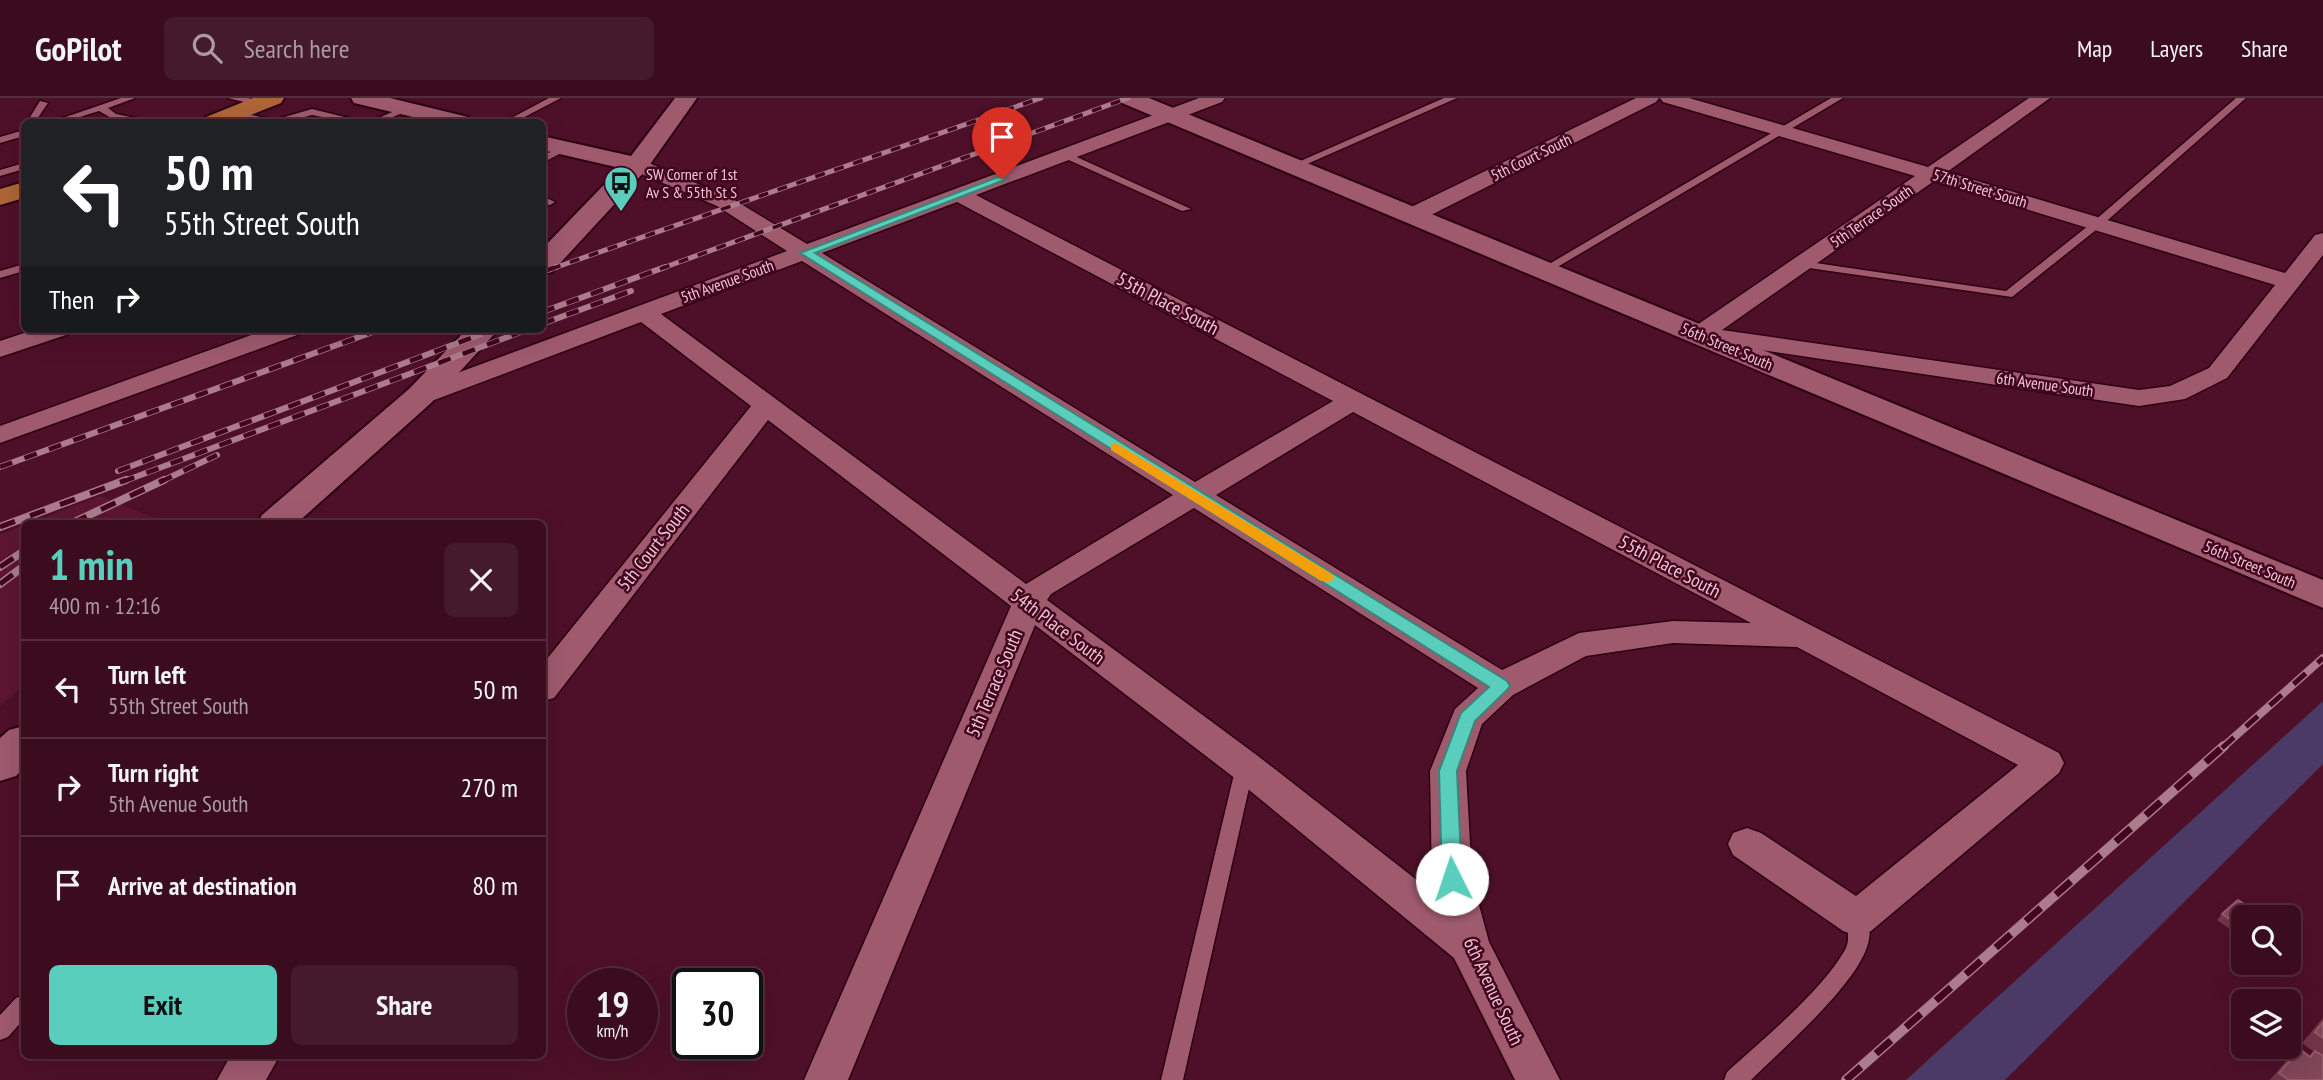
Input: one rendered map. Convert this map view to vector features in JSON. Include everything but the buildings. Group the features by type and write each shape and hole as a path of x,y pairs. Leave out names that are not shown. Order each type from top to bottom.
{"main road":[{"path":"227,112 268,108"}],"street":[{"path":"362,98 448,119"},
{"path":"546,262 637,165 686,98"},
{"name":"56th Street South","path":"1130,98 2323,595"},
{"name":"5th Avenue South","path":"278,520 420,396 1216,98"},
{"name":"5th Court South","path":"1413,215 1650,98"},
{"name":"57th Street South","path":"1669,98 2290,282"},
{"name":"5th Terrace South","path":"1700,334 2041,98"},
{"path":"554,145 637,165 724,202 1501,686"},
{"name":"55th Place South","path":"960,195 2046,763 1857,919"},
{"name":"6th Avenue South","path":"1700,334 2139,398 2176,393 2218,373 2323,240"},
{"name":"54th Place South","path":"642,311 1245,766 1469,946"},
{"path":"0,349 48,333"},
{"path":"0,435 280,333"},
{"path":"420,396 480,333"},
{"name":"5th Terrace South","path":"826,1080 1028,603 1040,587 1354,400"},
{"name":"5th Court South","path":"546,684 766,405"},
{"name":"6th Avenue South","path":"1538,1080 1469,946 1452,879 1448,771 1467,718 1501,686 1579,645 1673,632 1804,636"},
{"path":"0,764 21,745"},
{"path":"1746,844 1857,919"},
{"path":"239,1080 255,1059"}],"lane":[{"path":"66,119 130,98"},
{"path":"515,119 556,98"},
{"path":"1294,166 1452,98"},
{"path":"1545,270 1839,98"},
{"path":"1802,264 2008,295 2097,224 2241,98"},
{"path":"33,119 43,103"},
{"path":"101,108 113,116 128,119"},
{"path":"382,119 407,109"},
{"path":"288,119 312,112 346,119"},
{"path":"0,140 21,133"},
{"path":"1065,155 1186,209"},
{"path":"5,190 21,170"},
{"path":"0,275 21,268"},
{"path":"1172,1080 1245,766"},
{"path":"1735,1080 1818,998 1851,960 1859,940 1857,919"},
{"path":"0,1030 21,1008"}],"shaded area":[{"path":"100,496 160,520 38,520"},
{"path":"21,526 21,688 0,706 0,535"},
{"path":"2323,701 2323,764 2005,1080 1906,1080"}],"railway":[{"path":"551,269 1041,98"},
{"path":"660,269 1128,98"},
{"path":"546,271 556,267"},
{"path":"546,311 665,267"},
{"path":"546,323 631,291"},
{"path":"0,467 370,333"},
{"path":"118,471 484,333"},
{"path":"122,482 518,333"},
{"path":"160,482 217,455"},
{"path":"0,527 126,480"},
{"path":"78,520 164,480"},
{"path":"0,567 21,553"},
{"path":"0,584 21,568"},
{"path":"2222,748 2323,658"},
{"path":"1846,1080 2224,746"}],"slow traffic":[{"path":"1116,447 1327,578"}],"place":[{"name":"SW Corner of 1st Av S & 55th St S","path":"621,213"}],"route":[{"path":"1002,179 806,253 1501,686 1467,718 1448,771 1448,828 1452,879"}]}
